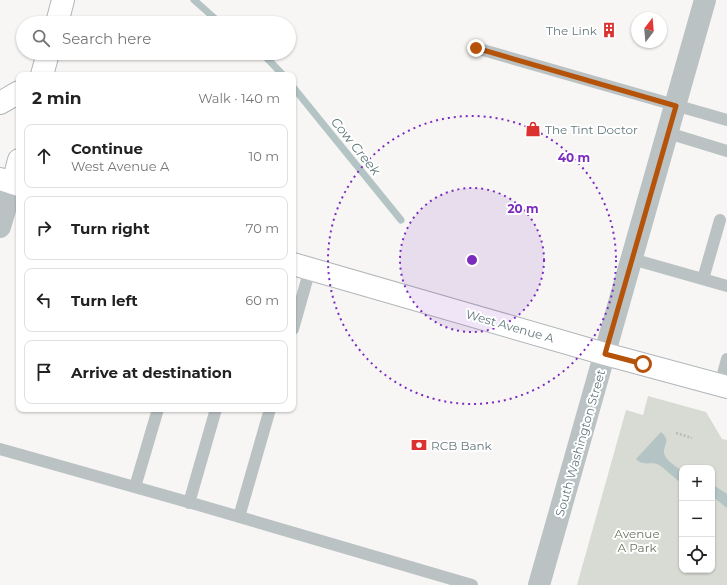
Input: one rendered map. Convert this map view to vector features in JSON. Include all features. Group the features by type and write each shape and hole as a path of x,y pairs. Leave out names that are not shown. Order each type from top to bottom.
{"main road":[{"path":"59,16 63,0"},
{"path":"43,72 46,60"},
{"path":"0,103 16,94"},
{"path":"11,182 16,168"},
{"name":"West Avenue A","path":"302,266 605,354 723,386"}],"street":[{"name":"South Washington Street","path":"539,585 705,0"},
{"path":"0,227 11,182"}],"lane":[{"path":"476,48 727,120"},
{"path":"668,133 727,151"},
{"path":"704,279 720,220"},
{"path":"632,259 727,286"},
{"path":"296,308 302,266"},
{"path":"723,386 727,359"},
{"path":"135,487 157,412"},
{"path":"189,503 215,412"},
{"path":"238,517 269,412"},
{"path":"0,449 472,585"}],"path":[{"path":"676,433 692,438"}],"green space":[{"name":"Avenue A Park","path":"648,396 706,412 722,439 727,440 727,585 577,585 626,410 643,415"}],"shaded area":[{"path":"661,432 666,438 664,450 665,456 679,469 679,481 659,465 654,463 643,463 636,459"},
{"path":"715,486 727,494 727,508 715,498"}],"waterway":[{"name":"Cow Creek","path":"194,0 212,16"},
{"name":"Cow Creek","path":"269,60 280,72"},
{"name":"Cow Creek","path":"296,91 401,220"}],"place":[{"name":"The Link","path":"609,30"},
{"name":"The Tint Doctor","path":"533,129"},
{"name":"RCB Bank","path":"419,445"}],"route":[{"path":"476,48 676,106 605,354 643,364"}]}
